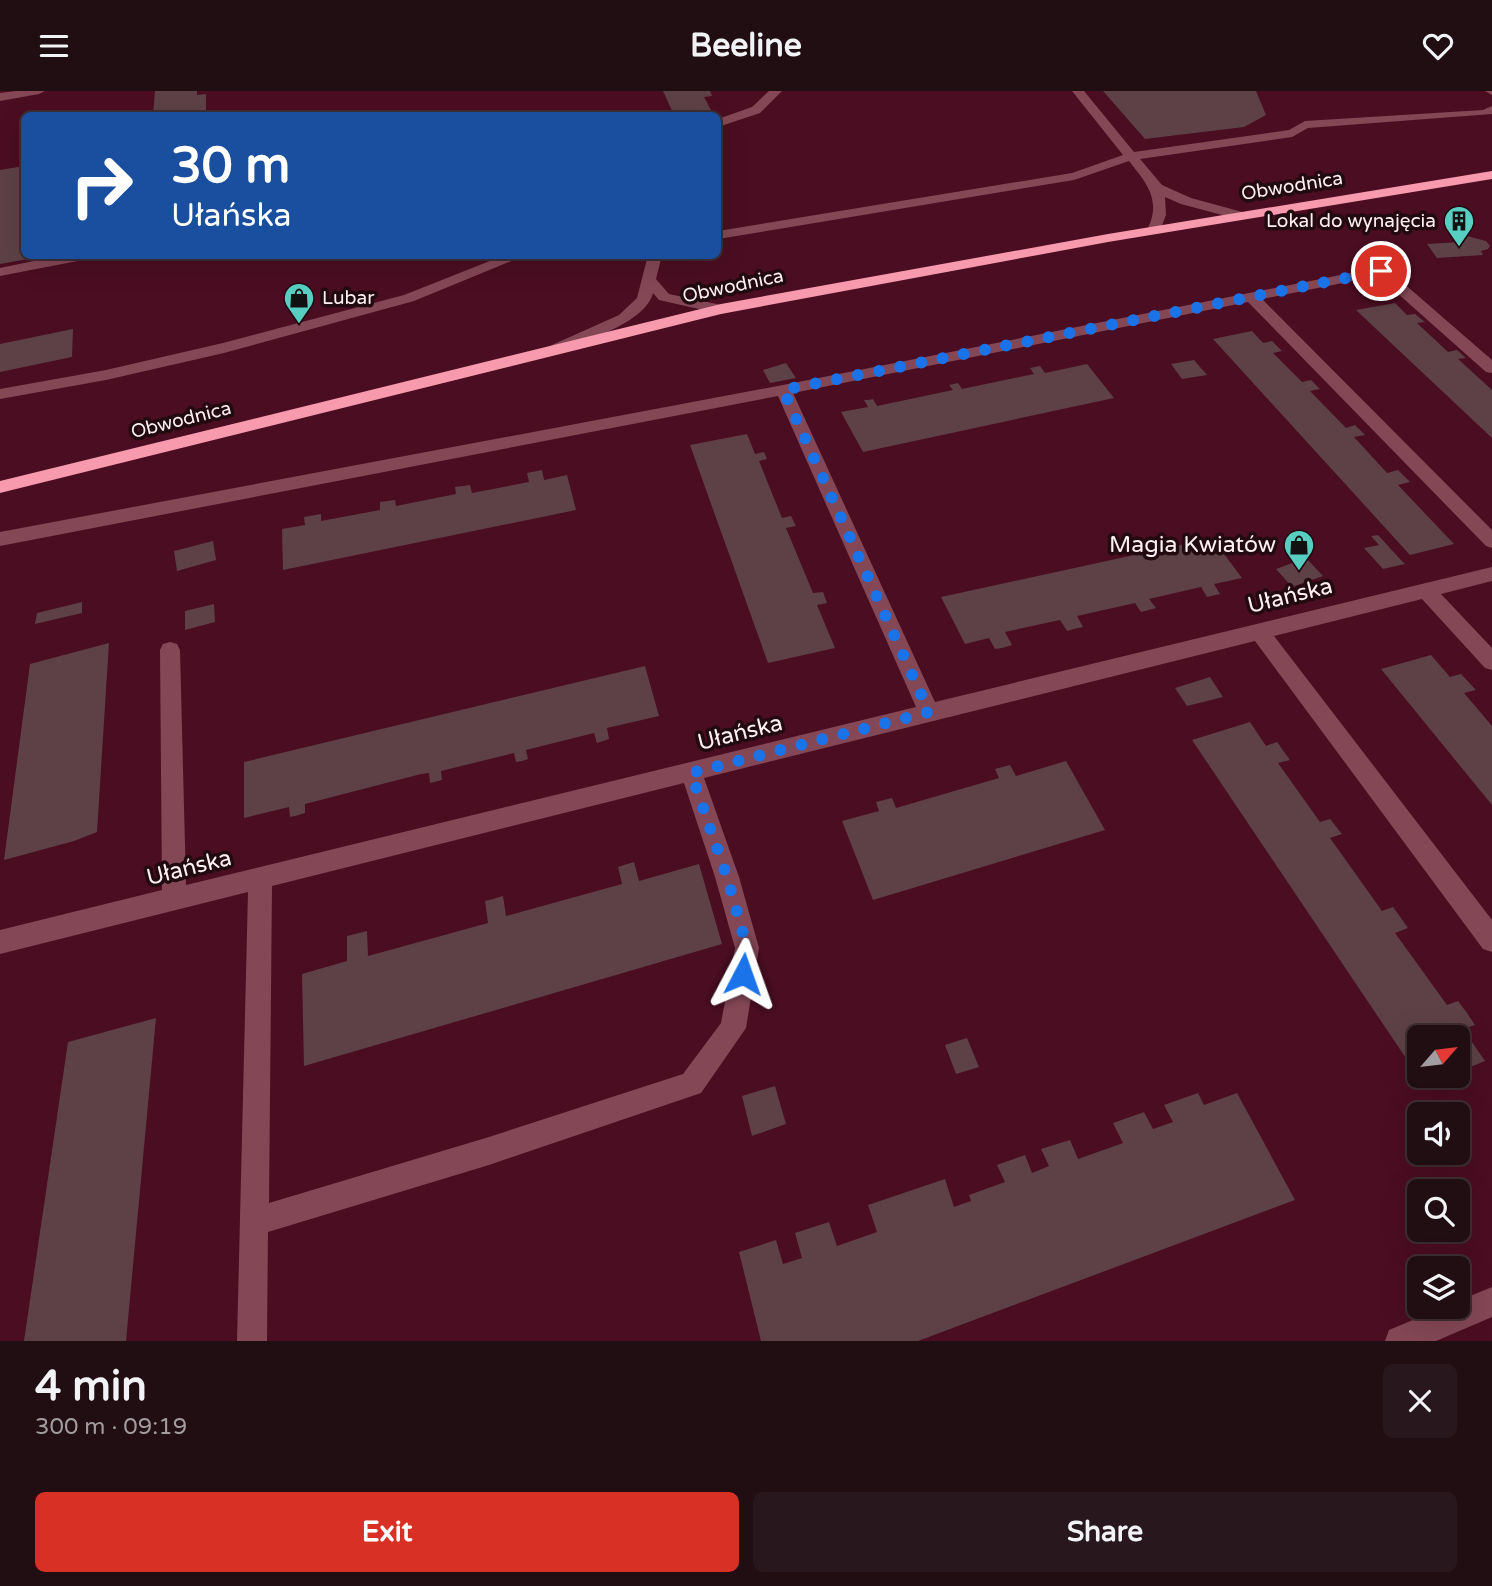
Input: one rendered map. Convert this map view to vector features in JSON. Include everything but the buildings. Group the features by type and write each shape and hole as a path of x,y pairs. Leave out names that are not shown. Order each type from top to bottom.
{"highway":[{"name":"Obwodnica","path":"0,487 721,309 1154,230 1489,174"}],"street":[{"path":"0,97 39,91"},
{"path":"721,122 756,110 776,91"},
{"path":"1078,91 1157,188 1186,201 1241,216"},
{"path":"721,235 1074,176 1132,156 1292,133 1306,125 1485,113 1492,110"},
{"path":"1154,230 1159,221 1157,188"},
{"path":"0,272 67,259"},
{"path":"0,394 106,375 251,341 409,298 509,259"},
{"path":"557,348 624,318 644,300 654,259"},
{"path":"0,539 783,390 1381,271 1492,368"},
{"path":"648,279 664,297 721,309"},
{"path":"1251,297 1492,541"},
{"path":"783,390 929,712"},
{"name":"Ułańska","path":"0,943 1492,574"},
{"path":"1426,590 1492,662"},
{"path":"1259,631 1492,940"},
{"path":"170,650 174,899"},
{"path":"254,1222 489,1151 692,1084 733,1028 747,948 727,877 691,773"},
{"path":"252,1341 260,878"},
{"path":"1400,1341 1492,1302"}],"shaded area":[{"path":"0,91 1492,91 1492,1341 0,1341"}],"place":[{"name":"Lokal do wynajęcia","path":"1459,248"},
{"name":"Lubar","path":"299,325"},
{"name":"Magia Kwiatów","path":"1299,572"}],"route":[{"path":"743,974 747,948 727,877 691,773 929,712 783,390 1381,271"}]}
